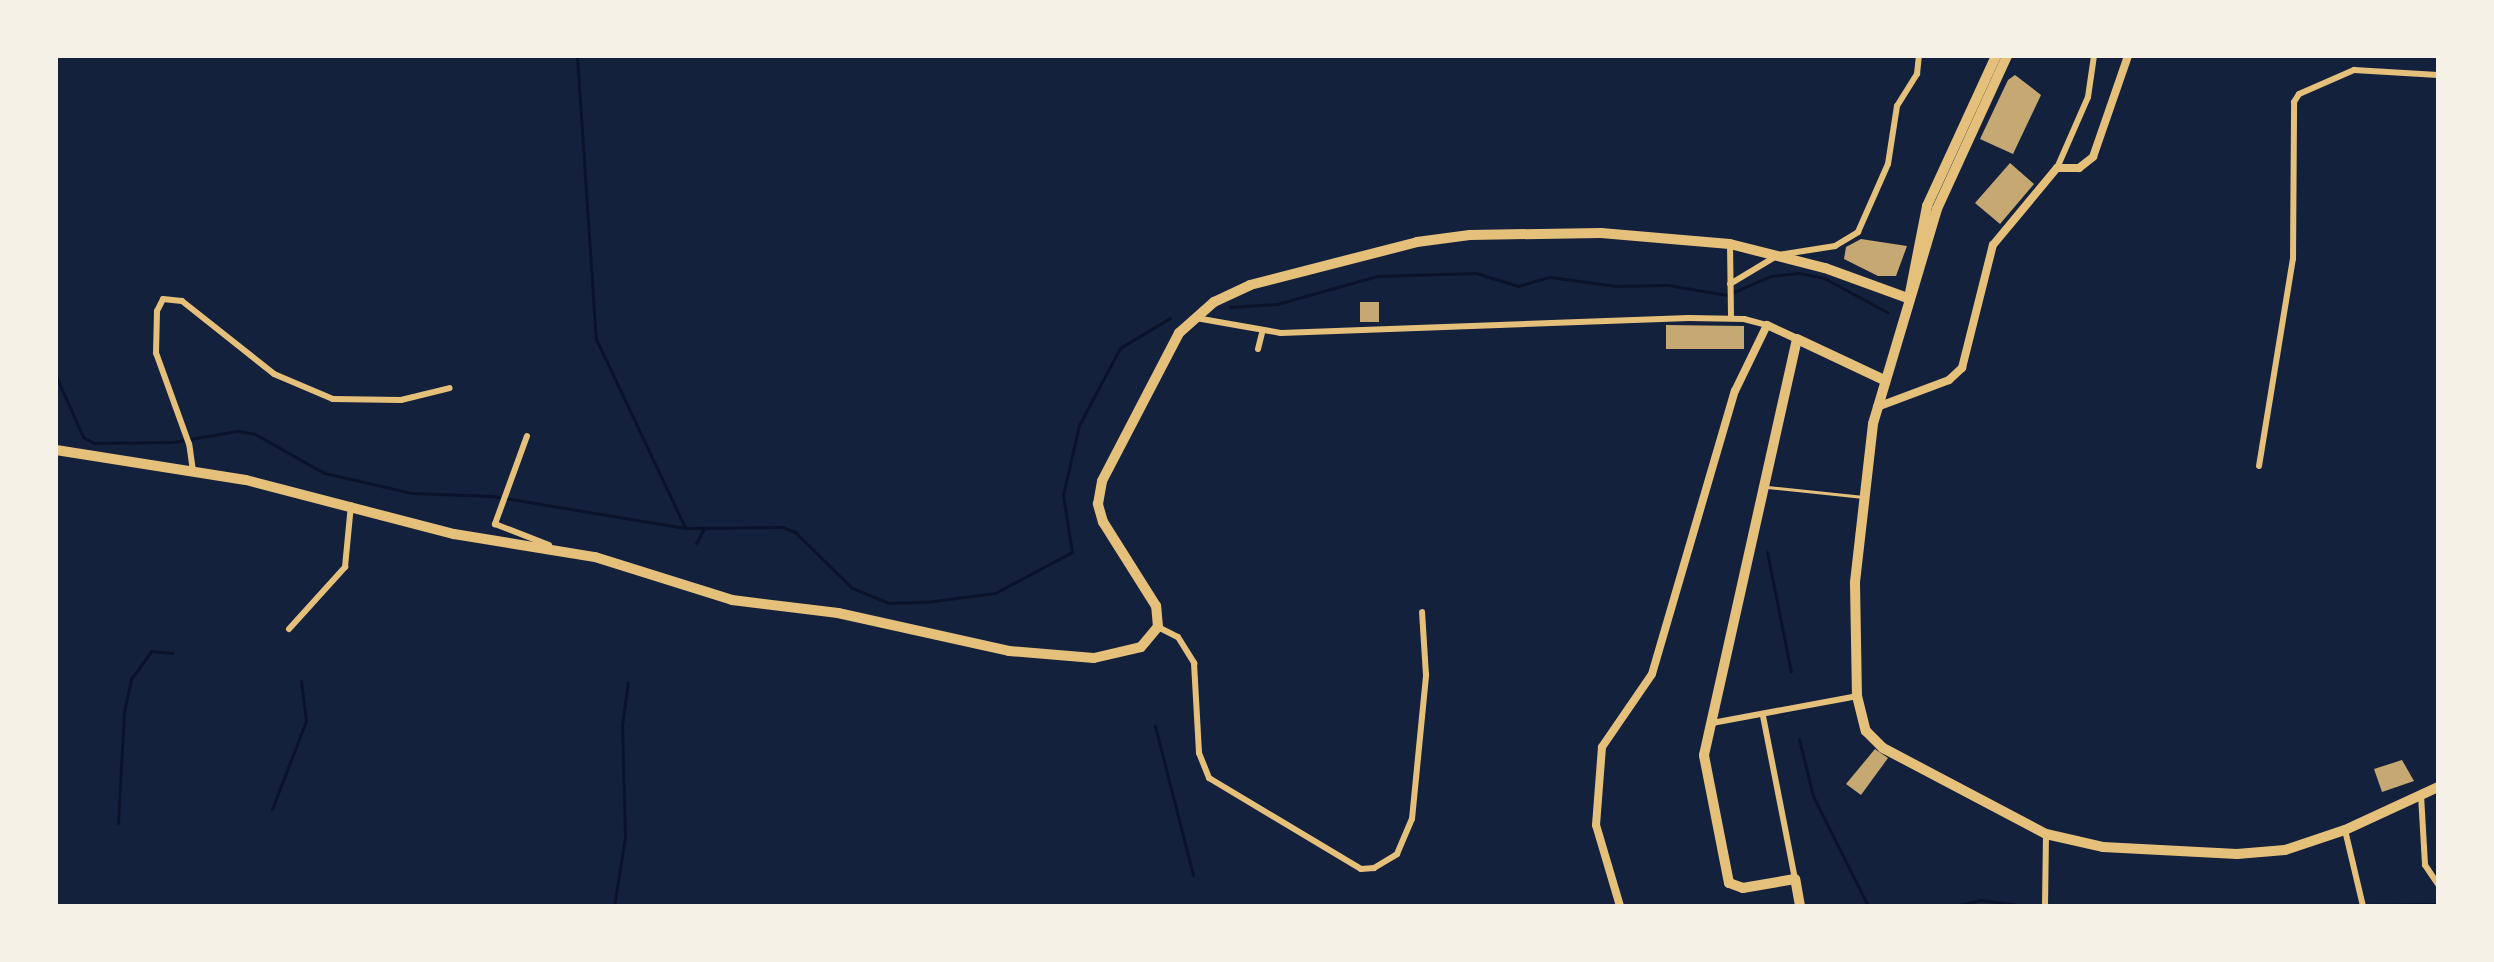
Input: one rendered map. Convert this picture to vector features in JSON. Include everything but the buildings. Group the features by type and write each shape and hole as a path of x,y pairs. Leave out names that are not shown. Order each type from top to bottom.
{"main road":[{"path":"1996,56 1927,206 1910,299 1877,407 1855,583 1857,696 1866,731 1883,748 2046,834 2103,847 2237,854 2285,850 2345,830 2438,787"},
{"path":"1910,299 1922,275 1940,201 2007,56"},
{"path":"56,450 193,471 351,505 454,534 577,553 732,600 838,613 1009,651 1094,658 1141,647 1158,627 1156,606 1103,522 1099,494 1171,342 1193,317 1226,296 1280,274 1457,236 1601,233 1730,244 1778,255 1910,299"},
{"path":"1800,906 1795,879 1743,888 1729,883 1704,769 1710,723 1797,339 1884,380"}],"street":[{"path":"1730,292 1778,255 1848,242 1865,223 1888,164 1897,106 1917,74 1919,56"},
{"path":"1877,407 1949,380 1962,368 1993,245 2057,168 2088,97 2094,56"},
{"path":"2057,168 2079,168 2098,150 2128,56"},
{"path":"2259,466 2295,245 2294,102 2299,94 2354,70 2438,75"},
{"path":"1730,244 1731,318"},
{"path":"193,471 189,444 156,353 157,311 168,298 182,301 274,374 333,399 401,400 450,388"},
{"path":"1193,317 1262,333 1731,318 1767,325 1797,339"},
{"path":"1620,906 1596,825 1596,768 1609,732 1652,674 1723,421 1767,325"},
{"path":"1258,349 1262,333"},
{"path":"527,436 495,520 498,527 577,553"},
{"path":"289,629 345,567 351,505"},
{"path":"1158,627 1178,637 1194,663 1199,753 1209,778 1352,867 1374,868 1397,854 1412,819 1426,675 1422,612"},
{"path":"1710,723 1763,716 1857,696"},
{"path":"1763,716 1795,879"},
{"path":"2421,795 2425,865 2438,884"},
{"path":"2345,830 2363,906"},
{"path":"2045,903 2046,834"}],"lane":[{"path":"1763,487 1864,497"}],"waterway":[{"path":"577,56 596,339 685,527"},
{"path":"1230,307 1277,304 1377,276 1476,273 1518,286 1550,277 1616,286 1668,285 1727,295 1770,276 1799,273 1824,278 1887,312"},
{"path":"56,376 83,437 94,443 173,442 237,431 255,434 324,473 412,493 492,496 686,528 782,527 795,532 852,588 889,603 926,602 995,593 1072,552 1063,495 1079,425 1120,348 1170,318"},
{"path":"696,543 705,527"},
{"path":"1767,552 1791,672"},
{"path":"118,823 124,712 131,679 151,651 173,653"},
{"path":"272,809 306,721 301,681"},
{"path":"614,906 625,837 622,725 628,682"},
{"path":"1155,726 1193,875"},
{"path":"1799,739 1813,796 1868,906"},
{"path":"1955,906 1981,900 2026,906"},
{"path":"2268,906 2438,904"}]}
